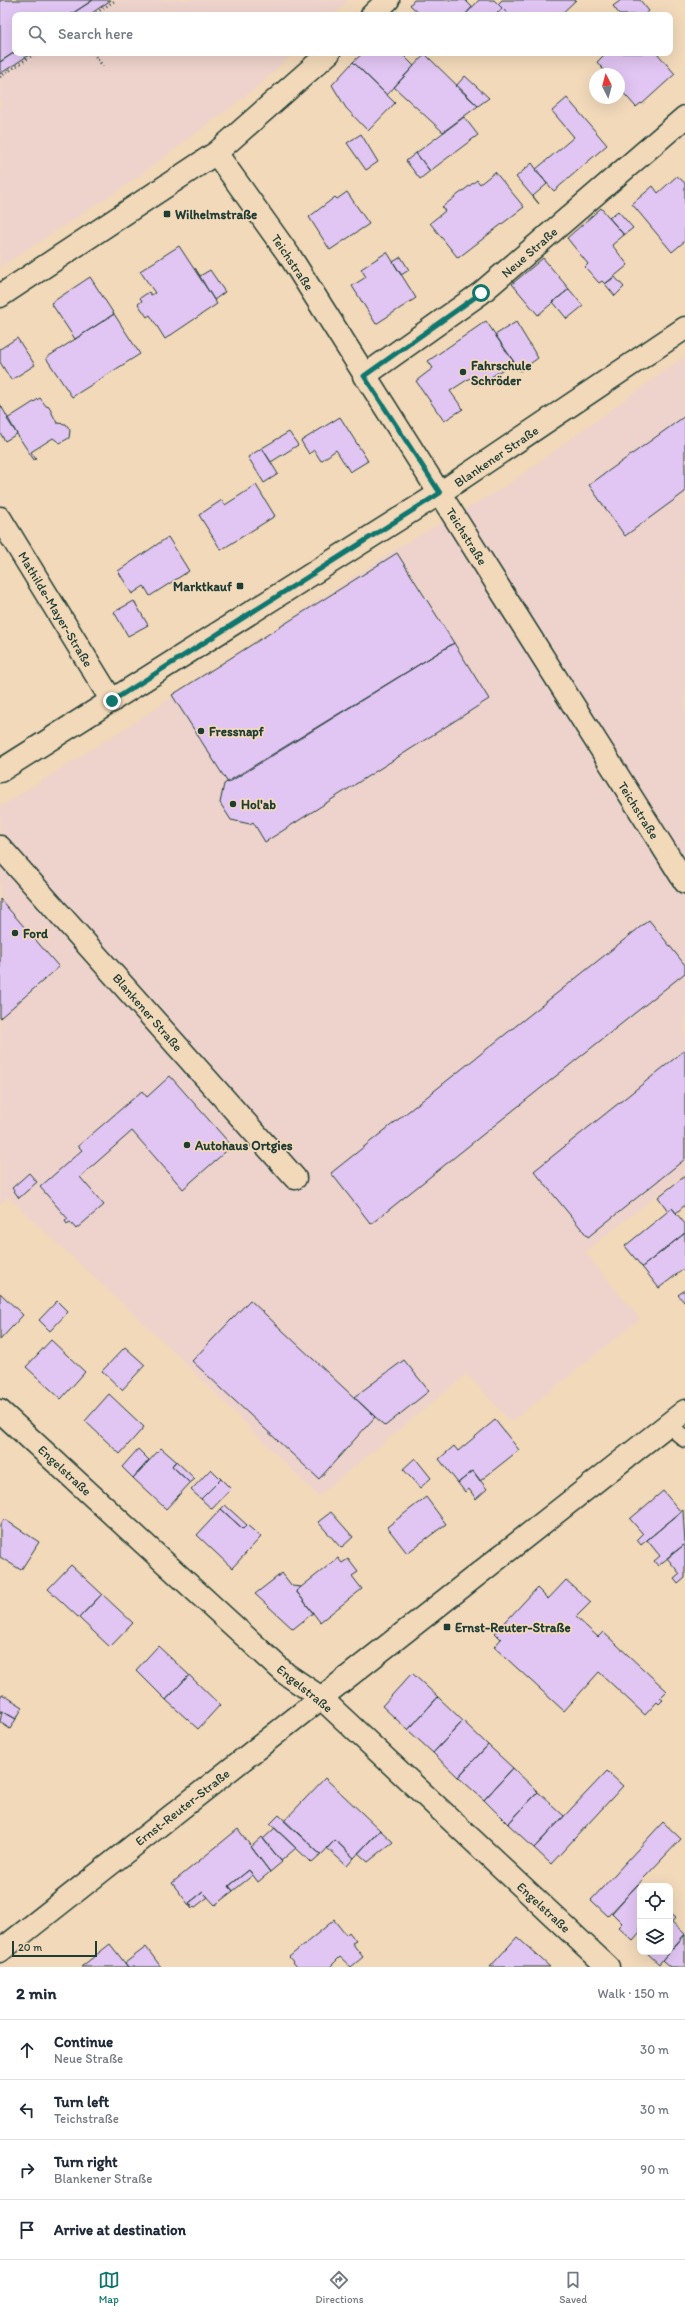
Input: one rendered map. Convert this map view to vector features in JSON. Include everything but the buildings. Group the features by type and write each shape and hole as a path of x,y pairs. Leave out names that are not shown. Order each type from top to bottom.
{"street":[{"path":"375,12 388,0"},
{"path":"0,296 216,153 326,56"},
{"name":"Neue Straße","path":"364,376 481,293 685,117"},
{"name":"Teichstraße","path":"216,153 291,258 364,376 440,493 685,882"},
{"name":"Blankener Straße","path":"0,770 112,701 440,493 685,328"},
{"name":"Mathilde-Mayer-Straße","path":"0,518 112,701"},
{"name":"Blankener Straße","path":"0,847 295,1178"},
{"name":"Engelstraße","path":"0,1411 286,1674 320,1697 608,1967"},
{"name":"Ernst-Reuter-Straße","path":"0,1951 320,1697 677,1418"}],"lane":[{"path":"677,1418 685,1439"}],"path":[{"path":"98,12 116,0"},
{"path":"0,77 32,56"},
{"path":"95,56 105,69"}],"shaded area":[{"path":"0,0 349,0 336,12 12,12 12,56 290,56 260,85 128,184 0,267"},
{"path":"685,356 685,1173 585,1252 640,1319 511,1422 467,1374 318,1496 170,1348 8,1197 0,1204 0,807 138,720 397,548 503,488"}],"place":[{"name":"Wilhelmstraße","path":"167,214"},
{"name":"Fahrschule Schröder","path":"463,372"},
{"name":"Marktkauf","path":"240,586"},
{"name":"Fressnapf","path":"201,731"},
{"name":"Hol'ab","path":"233,804"},
{"name":"Ford","path":"15,933"},
{"name":"Autohaus Ortgies","path":"187,1145"},
{"name":"Ernst-Reuter-Straße","path":"447,1627"}],"route":[{"path":"112,701 440,493 364,376 481,293"}]}
